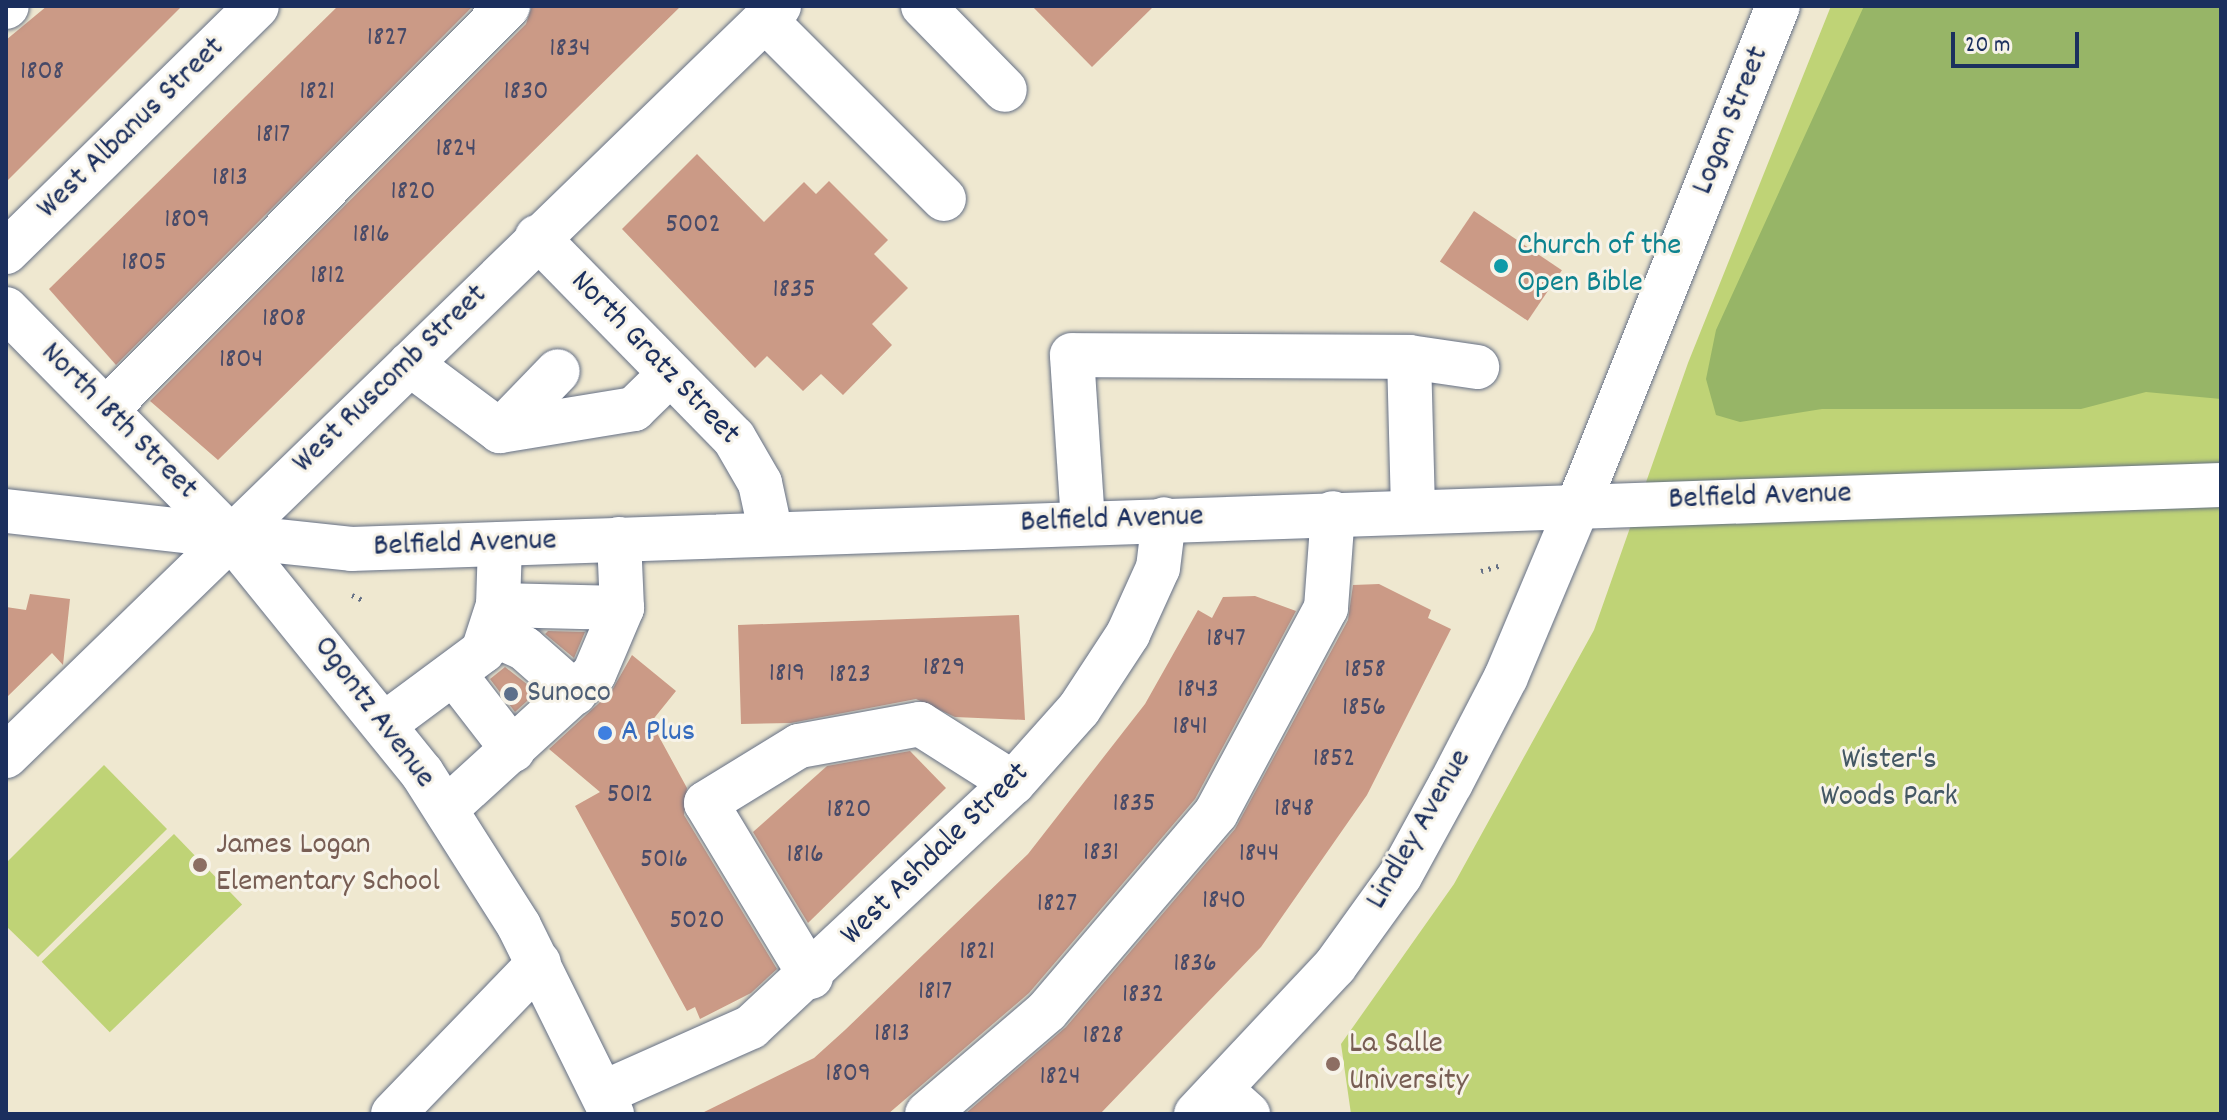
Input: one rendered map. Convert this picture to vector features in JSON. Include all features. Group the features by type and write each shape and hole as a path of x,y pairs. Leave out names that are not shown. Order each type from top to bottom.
{"street":[{"name":"West Albanus Street","path":"6,252 257,6"},
{"path":"106,410 508,6"},
{"path":"923,6 1005,90"},
{"name":"Logan Street","path":"1579,503 1778,6"},
{"path":"772,13 944,199"},
{"name":"West Ruscomb Street","path":"6,756 537,237 772,13"},
{"name":"North Gratz Street","path":"537,237 749,458 771,534"},
{"name":"North 18th Street","path":"6,309 230,536"},
{"path":"1083,522 1072,355 1409,357 1477,367"},
{"path":"1409,357 1413,509"},
{"path":"410,364 500,431 634,409 669,375"},
{"path":"500,431 558,371"},
{"name":"Belfield Avenue","path":"6,511 351,549 1579,503 2221,485"},
{"name":"Lindley Avenue","path":"1221,1106 1335,966 1400,876 1506,677 1579,503"},
{"path":"927,1114 1047,1011 1216,813 1326,608 1333,513"},
{"name":"West Ashdale Street","path":"608,1104 751,1027 811,977 1013,783 1079,709 1128,634 1158,568 1164,519"},
{"name":"Ogontz Avenue","path":"230,536 386,723 446,809 539,963 608,1104"},
{"path":"446,809 594,674 622,608 619,539"},
{"path":"386,723 473,664 495,619 500,544"},
{"path":"495,619 622,608"},
{"path":"495,619 575,693"},
{"path":"455,675 513,750"},
{"path":"811,977 706,803 799,746 920,724 1013,783"},
{"path":"393,1114 539,963"}],"path":[{"path":"1481,571 1502,565"},
{"path":"341,606 351,594"}],"green space":[{"name":"Wister's Woods Park","path":"1831,6 2221,6 2221,1114 1351,1114 1341,1044 1454,884 1594,630 1688,363"},
{"path":"1864,6 2221,6 2221,399 2146,392 2081,409 1822,409 1740,422 1716,415 1706,379 1716,330"},
{"path":"104,765 167,829 38,957 6,926 6,863"},
{"path":"174,834 242,904 110,1032 42,962"}],"building":[{"path":"47,6 182,6 6,182 6,40"},
{"path":"338,6 473,6 116,365 49,289"},
{"path":"532,6 681,6 218,460 150,401 526,24"},
{"path":"1032,6 1154,6 1092,67"},
{"path":"697,154 764,222 804,182 816,194 829,181 888,240 874,254 908,288 872,324 892,345 843,395 821,374 803,391 767,356 755,368 622,229"},
{"name":"Church of the Open Bible","path":"1474,211 1562,270 1528,321 1440,262"},
{"path":"1379,584 1431,610 1428,618 1451,629 1367,795 1261,947 1100,1114 965,1114 1066,1027 1235,829 1348,620 1353,585"},
{"path":"30,594 70,599 63,665 52,653 6,698 6,607 26,610"},
{"path":"1255,596 1296,611 1195,799 1029,993 888,1114 700,1114 814,1058 845,1030 1028,854 1145,704 1198,610 1212,618 1223,597"},
{"path":"1019,615 1025,720 955,717 916,699 791,723 741,724 738,625"},
{"path":"548,631 585,632 574,658 545,634"},
{"path":"632,655 676,691 651,722 687,788 684,815 777,969 751,993 700,1019 695,1007 687,1011 575,806 600,792 549,749 611,692"},
{"path":"505,667 537,692 515,712 490,679"},
{"path":"910,751 946,788 808,923 753,832 827,766"}],"place":[{"name":"Church of the Open Bible","path":"1501,266"},
{"name":"Sunoco","path":"511,694"},
{"name":"A Plus","path":"605,733"},
{"name":"James Logan Elementary School","path":"200,865"},
{"name":"La Salle University","path":"1333,1064"}]}
